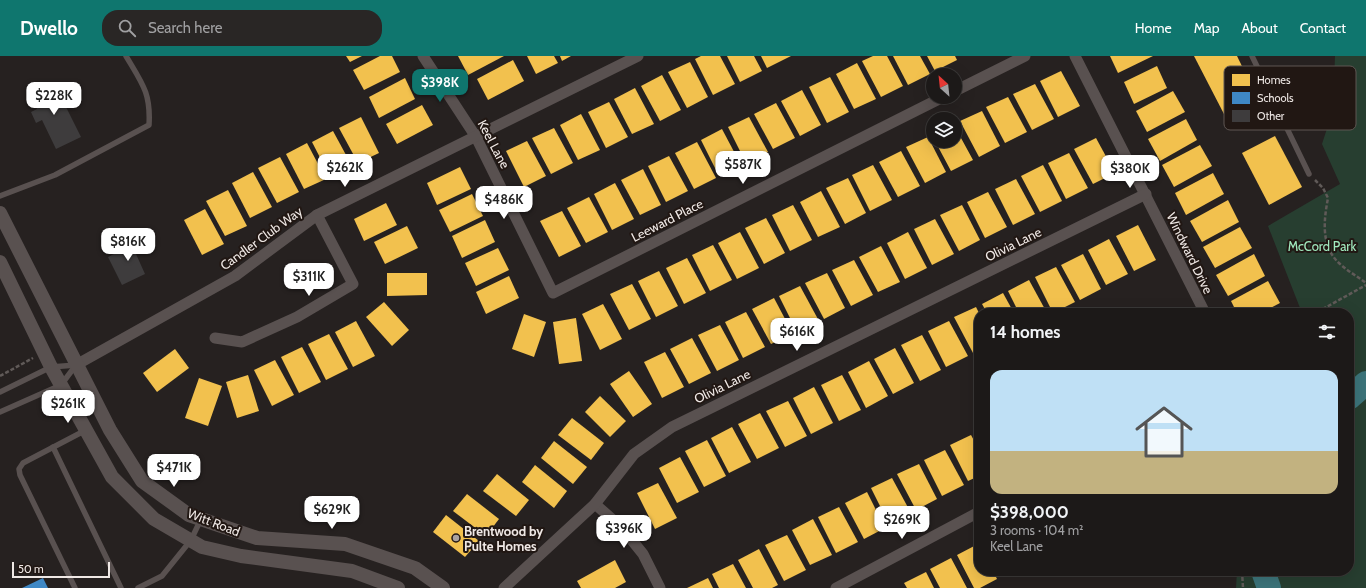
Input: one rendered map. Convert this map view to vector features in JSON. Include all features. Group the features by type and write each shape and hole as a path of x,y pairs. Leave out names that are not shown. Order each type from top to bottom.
{"street":[{"name":"Keel Lane","path":"423,56 476,137 553,293"},
{"name":"Candler Club Way","path":"76,365 235,276 317,215 638,56"},
{"path":"962,88 1025,56"},
{"name":"Windward Drive","path":"1075,56 1203,308"},
{"name":"Leeward Place","path":"553,293 929,104"},
{"name":"Olivia Lane","path":"504,588 595,504 634,454 672,427 1146,194"},
{"name":"Witt Road","path":"0,213 110,430 142,480 189,515 257,538 345,544 415,568 444,588"},
{"path":"215,338 242,342 297,317 353,284 317,215"},
{"name":"Witt Road","path":"0,262 51,367 112,477 154,519 202,547 235,554 352,571 398,588"},
{"path":"595,504 622,528 643,554 660,588"},
{"path":"836,588 974,515"},
{"path":"289,562 293,540"}],"lane":[{"path":"0,196 55,175 149,125 150,106 146,90 126,56"},
{"path":"1252,56 1257,66"},
{"path":"1288,130 1309,174"},
{"path":"0,392 51,367 76,365"},
{"path":"0,412 61,385 76,365"},
{"path":"75,588 20,475 19,469 23,463 86,430"},
{"path":"53,447 121,588"},
{"path":"138,588 162,576 191,540 201,519"}],"path":[{"path":"1309,174 1323,188 1328,198 1324,238 1336,260 1366,284 1324,308"},
{"path":"0,376 38,355"},
{"path":"1242,576 1243,588"}],"green space":[{"name":"McCord Park","path":"1335,56 1366,56 1366,588 1236,588 1237,576 1354,576 1354,308 1300,308 1268,226 1340,184 1322,144 1327,130 1356,130 1356,66 1335,66"}],"building: Homes":[{"path":"346,56 362,56 350,62"},
{"path":"380,56 392,56 400,72 364,90 353,70"},
{"path":"458,56 504,56 468,75"},
{"path":"527,56 554,56 558,63 536,74"},
{"path":"560,56 571,56 562,61"},
{"path":"701,56 720,56 735,84 713,95 695,59"},
{"path":"727,56 754,56 762,71 740,82"},
{"path":"761,56 791,56 767,68"},
{"path":"873,56 887,56 903,86 881,97 862,61"},
{"path":"893,56 920,56 927,68 926,76 908,85"},
{"path":"927,56 955,56 957,60 941,68 933,68"},
{"path":"1110,56 1153,56 1118,73"},
{"path":"1194,56 1237,56 1242,66 1224,66 1224,114"},
{"path":"513,60 524,81 488,100 477,79"},
{"path":"690,62 708,97 687,108 668,72"},
{"path":"857,63 876,99 854,109 836,74"},
{"path":"1157,66 1167,88 1134,104 1124,82"},
{"path":"1061,71 1080,106 1058,117 1040,81"},
{"path":"662,75 681,110 660,121 641,86"},
{"path":"830,77 849,112 827,123 809,87"},
{"path":"405,78 415,99 379,118 369,97"},
{"path":"1035,84 1054,119 1032,130 1013,94"},
{"path":"635,88 654,124 632,134 614,99"},
{"path":"802,90 821,125 800,136 781,101"},
{"path":"1173,91 1185,112 1147,132 1136,111"},
{"path":"1008,97 1027,132 1005,143 986,107"},
{"path":"609,102 628,137 606,148 588,112"},
{"path":"776,103 795,138 773,149 754,114"},
{"path":"422,105 433,125 397,144 386,124"},
{"path":"982,111 1000,146 979,157 962,125 962,120"},
{"path":"581,114 600,150 578,160 560,125"},
{"path":"361,117 379,153 358,163 339,128"},
{"path":"749,117 768,152 746,163 728,127"},
{"path":"1186,119 1197,140 1160,161 1148,139"},
{"path":"554,128 573,163 551,174 532,138"},
{"path":"722,129 741,165 719,176 701,140"},
{"path":"333,131 352,166 330,177 312,142"},
{"path":"1275,136 1302,187 1269,205 1242,153"},
{"path":"926,138 926,148 934,148 946,172 925,183 906,147"},
{"path":"1096,138 1115,173 1093,184 1074,149"},
{"path":"962,140 973,160 951,171 939,148 962,148"},
{"path":"527,141 546,176 524,187 506,151"},
{"path":"697,142 716,178 694,189 675,153"},
{"path":"307,143 326,179 304,189 286,154"},
{"path":"1200,145 1212,166 1174,187 1162,165"},
{"path":"901,151 920,186 898,197 879,162"},
{"path":"1069,153 1088,188 1066,199 1048,163"},
{"path":"669,156 688,191 666,202 648,166"},
{"path":"280,157 299,192 277,203 258,168"},
{"path":"873,165 892,200 870,211 852,175"},
{"path":"1043,165 1062,201 1040,212 1021,176"},
{"path":"460,167 471,189 437,205 427,183"},
{"path":"643,169 661,205 640,215 621,180"},
{"path":"253,172 272,207 250,218 232,183"},
{"path":"1213,173 1224,194 1186,215 1175,193"},
{"path":"848,178 866,213 845,224 826,188"},
{"path":"1016,179 1035,214 1013,225 995,189"},
{"path":"615,183 634,219 612,230 594,194"},
{"path":"228,190 247,226 225,236 206,201"},
{"path":"821,191 840,227 818,237 800,202"},
{"path":"988,192 1007,227 985,238 967,202"},
{"path":"472,194 483,216 450,232 439,210"},
{"path":"589,197 608,232 586,243 567,208"},
{"path":"1228,200 1239,222 1202,242 1190,221"},
{"path":"386,203 397,225 364,241 354,219"},
{"path":"793,205 812,240 790,251 772,215"},
{"path":"962,205 980,240 959,251 940,215"},
{"path":"205,209 224,244 202,255 184,220"},
{"path":"562,211 581,246 559,257 540,221"},
{"path":"766,218 785,253 764,264 745,228"},
{"path":"935,219 954,254 932,265 914,229"},
{"path":"485,220 495,242 462,258 452,236"},
{"path":"1138,225 1156,260 1134,271 1116,236"},
{"path":"407,226 418,248 385,264 374,242"},
{"path":"1240,227 1252,248 1215,268 1203,247"},
{"path":"740,232 759,268 737,279 718,243"},
{"path":"908,232 927,268 905,279 887,243"},
{"path":"1109,239 1128,274 1106,285 1088,250"},
{"path":"713,245 732,280 710,291 692,255"},
{"path":"881,246 900,282 878,292 859,257"},
{"path":"498,248 509,270 476,286 465,263"},
{"path":"1083,254 1101,289 1080,300 1061,265"},
{"path":"1254,254 1265,276 1228,296 1216,275"},
{"path":"687,258 706,293 684,304 666,268"},
{"path":"854,260 873,295 851,306 832,270"},
{"path":"1056,267 1075,302 1063,308 1050,308 1035,277"},
{"path":"659,271 678,306 656,317 638,281"},
{"path":"387,273 427,273 427,295 387,296"},
{"path":"827,273 845,308 824,319 805,283"},
{"path":"509,276 519,298 486,314 476,292"},
{"path":"1029,280 1044,308 1016,308 1008,291"},
{"path":"1268,281 1280,303 1270,308 1234,308 1231,301"},
{"path":"632,284 651,319 629,330 610,294"},
{"path":"800,286 819,321 797,332 779,296"},
{"path":"1003,293 1011,308 984,308 982,304"},
{"path":"774,298 793,334 771,344 752,309"},
{"path":"384,302 409,330 392,346 366,317"},
{"path":"603,304 622,339 600,350 582,314"},
{"path":"976,307 974,308 974,352 973,353 954,317"},
{"path":"746,312 765,347 743,358 725,322"},
{"path":"524,314 546,322 534,357 512,349"},
{"path":"576,318 582,361 559,364 553,322"},
{"path":"356,321 375,356 353,367 335,332"},
{"path":"949,321 968,356 946,367 928,331"},
{"path":"720,325 739,360 717,371 698,335"},
{"path":"329,334 348,369 326,380 308,344"},
{"path":"922,335 941,370 920,381 901,345"},
{"path":"692,338 711,373 689,384 670,349"},
{"path":"302,347 321,382 299,393 281,357"},
{"path":"895,348 914,383 893,394 874,359"},
{"path":"175,349 189,368 157,392 143,373"},
{"path":"665,352 684,387 662,398 644,362"},
{"path":"275,360 294,395 272,406 254,370"},
{"path":"869,361 888,396 866,408 848,372"},
{"path":"629,371 652,404 633,417 610,384"},
{"path":"248,375 259,411 237,418 226,382"},
{"path":"842,375 861,410 839,421 821,385"},
{"path":"199,378 222,386 208,426 185,418"},
{"path":"814,387 833,423 811,434 793,398"},
{"path":"600,396 626,421 610,437 585,412"},
{"path":"788,401 807,436 785,447 766,411"},
{"path":"760,413 779,448 757,459 738,424"},
{"path":"572,418 604,443 591,460 558,435"},
{"path":"732,427 751,462 729,473 711,438"},
{"path":"971,435 974,441 974,478 968,481 950,445"},
{"path":"707,440 726,476 704,487 685,451"},
{"path":"554,441 587,467 573,484 541,458"},
{"path":"945,450 964,485 942,496 924,460"},
{"path":"680,457 699,492 677,503 659,468"},
{"path":"919,464 937,499 916,510 897,474"},
{"path":"535,465 567,491 554,508 522,482"},
{"path":"497,474 529,500 516,516 483,491"},
{"path":"892,478 911,513 889,524 871,488"},
{"path":"658,483 677,518 655,529 637,493"},
{"path":"867,492 885,528 864,539 845,503"},
{"path":"467,494 499,519 486,536 453,511"},
{"path":"839,507 858,542 836,553 818,517"},
{"path":"446,515 479,541 465,557 433,532"},
{"path":"813,519 832,555 810,565 792,530"},
{"path":"787,535 806,570 784,581 765,545"},
{"path":"974,546 974,576 996,576 997,579 980,588 974,588 957,555"},
{"path":"759,549 778,585 772,588 753,588 738,560"},
{"path":"951,558 967,588 940,588 930,569"},
{"path":"615,560 626,582 615,588 581,588 577,581"},
{"path":"733,564 746,588 719,588 712,574"},
{"path":"926,572 934,588 907,588 904,583"},
{"path":"708,578 713,588 687,588"}],"building: Schools":[{"path":"43,578 48,588 22,588"}],"building: Other":[{"path":"54,83 81,137 56,149 42,120 36,123 31,112 37,109 30,95"},
{"path":"138,237 145,250 136,254 145,274 122,285 108,257 126,248 124,244"}],"waterway":[{"path":"1354,394 1366,383"},
{"path":"1265,576 1269,588"}],"place":[{"name":"Brentwood by Pulte Homes","path":"456,538"}]}
